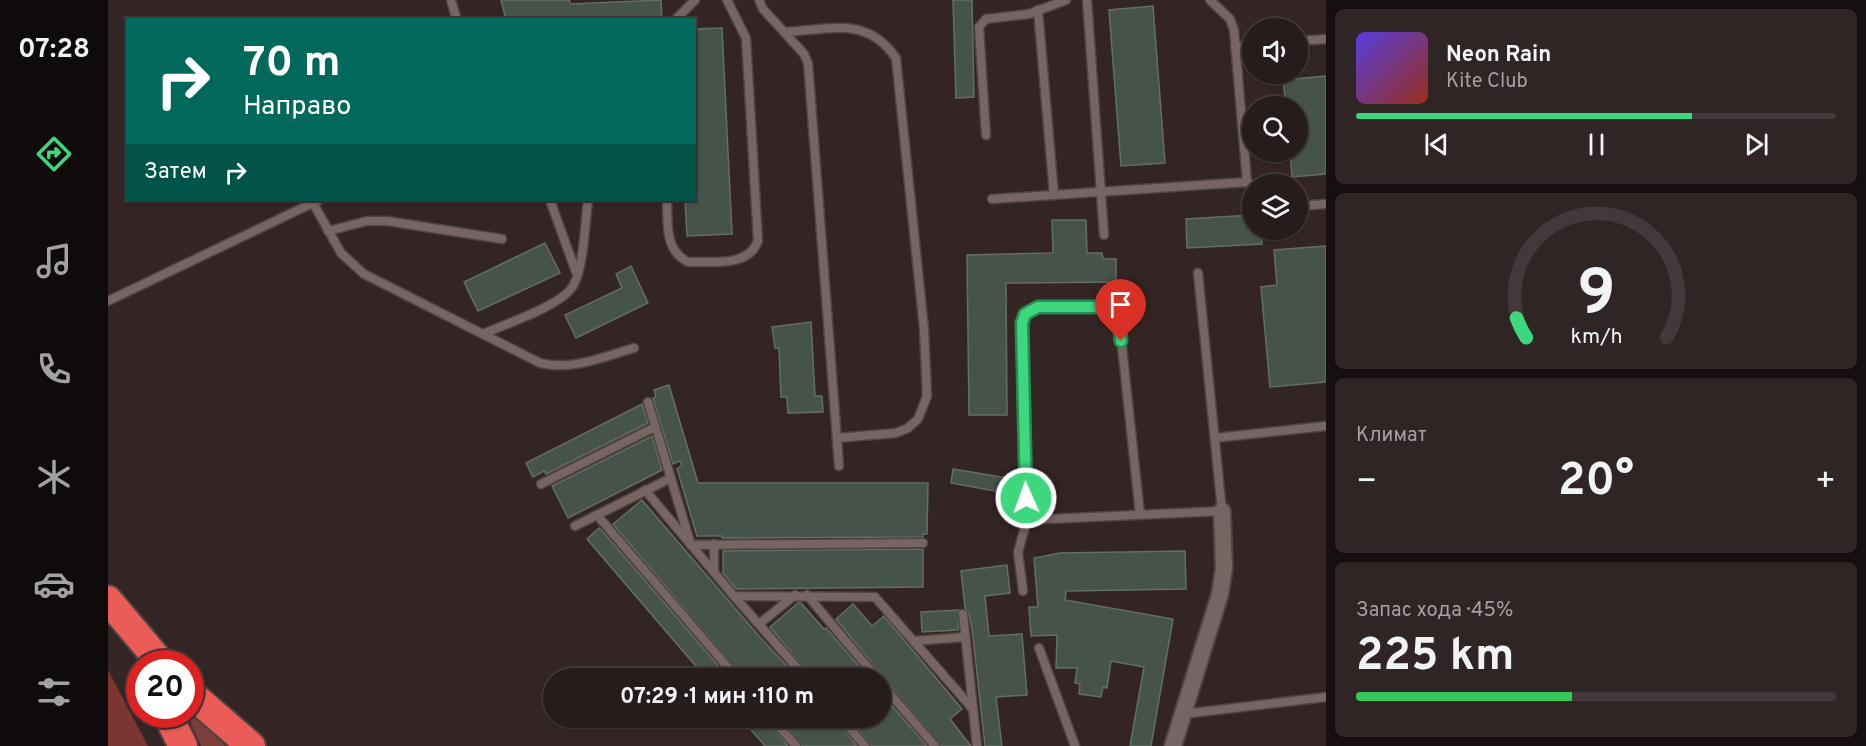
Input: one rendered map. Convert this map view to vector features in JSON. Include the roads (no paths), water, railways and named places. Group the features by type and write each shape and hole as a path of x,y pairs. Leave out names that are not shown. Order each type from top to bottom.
{"highway":[{"path":"108,600 150,650"},
{"path":"108,627 126,650"},
{"path":"204,705 251,746"},
{"path":"174,728 183,746"}],"street":[{"path":"1173,746 1220,594 1224,568 1222,511"}],"lane":[{"path":"451,0 456,18"},
{"path":"677,18 695,0"},
{"path":"667,201 669,242 680,258 688,262 741,260 755,249 758,241 746,38 727,0"},
{"path":"759,0 763,9 808,63 839,466"},
{"path":"986,135 979,27 986,19 1021,16 1066,0"},
{"path":"1087,0 1104,235"},
{"path":"1210,0 1230,19 1234,30 1249,174"},
{"path":"1038,10 1054,195"},
{"path":"784,33 863,29 879,37 896,58 924,328 927,396 918,419 908,428 896,433 837,438"},
{"path":"1308,40 1326,39"},
{"path":"1235,47 1242,46"},
{"path":"992,199 1242,184"},
{"path":"108,301 316,201 328,231 341,253 364,274 540,363 558,367 576,365 634,348"},
{"path":"550,201 578,275"},
{"path":"483,333 555,302 573,287 578,275 588,201"},
{"path":"1308,205 1326,204"},
{"path":"328,231 368,221 387,221 502,239"},
{"path":"1027,520 1222,511 1198,273"},
{"path":"1023,591 1018,552 1027,520 1022,323 1025,314 1038,307 1101,306 1115,312 1119,319 1140,514"},
{"path":"648,402 691,544"},
{"path":"1215,438 1326,426"},
{"path":"541,484 655,427"},
{"path":"575,526 670,478"},
{"path":"645,490 797,668"},
{"path":"597,515 728,668"},
{"path":"691,544 923,543"},
{"path":"714,544 714,572"},
{"path":"759,624 795,595"},
{"path":"807,595 869,668"},
{"path":"734,596 875,597 972,708"},
{"path":"963,614 976,746"},
{"path":"914,641 965,636"},
{"path":"1039,648 1075,746"},
{"path":"891,695 935,746"},
{"path":"1183,714 1326,697"},
{"path":"780,728 796,746"},
{"path":"849,728 865,746"}]}
